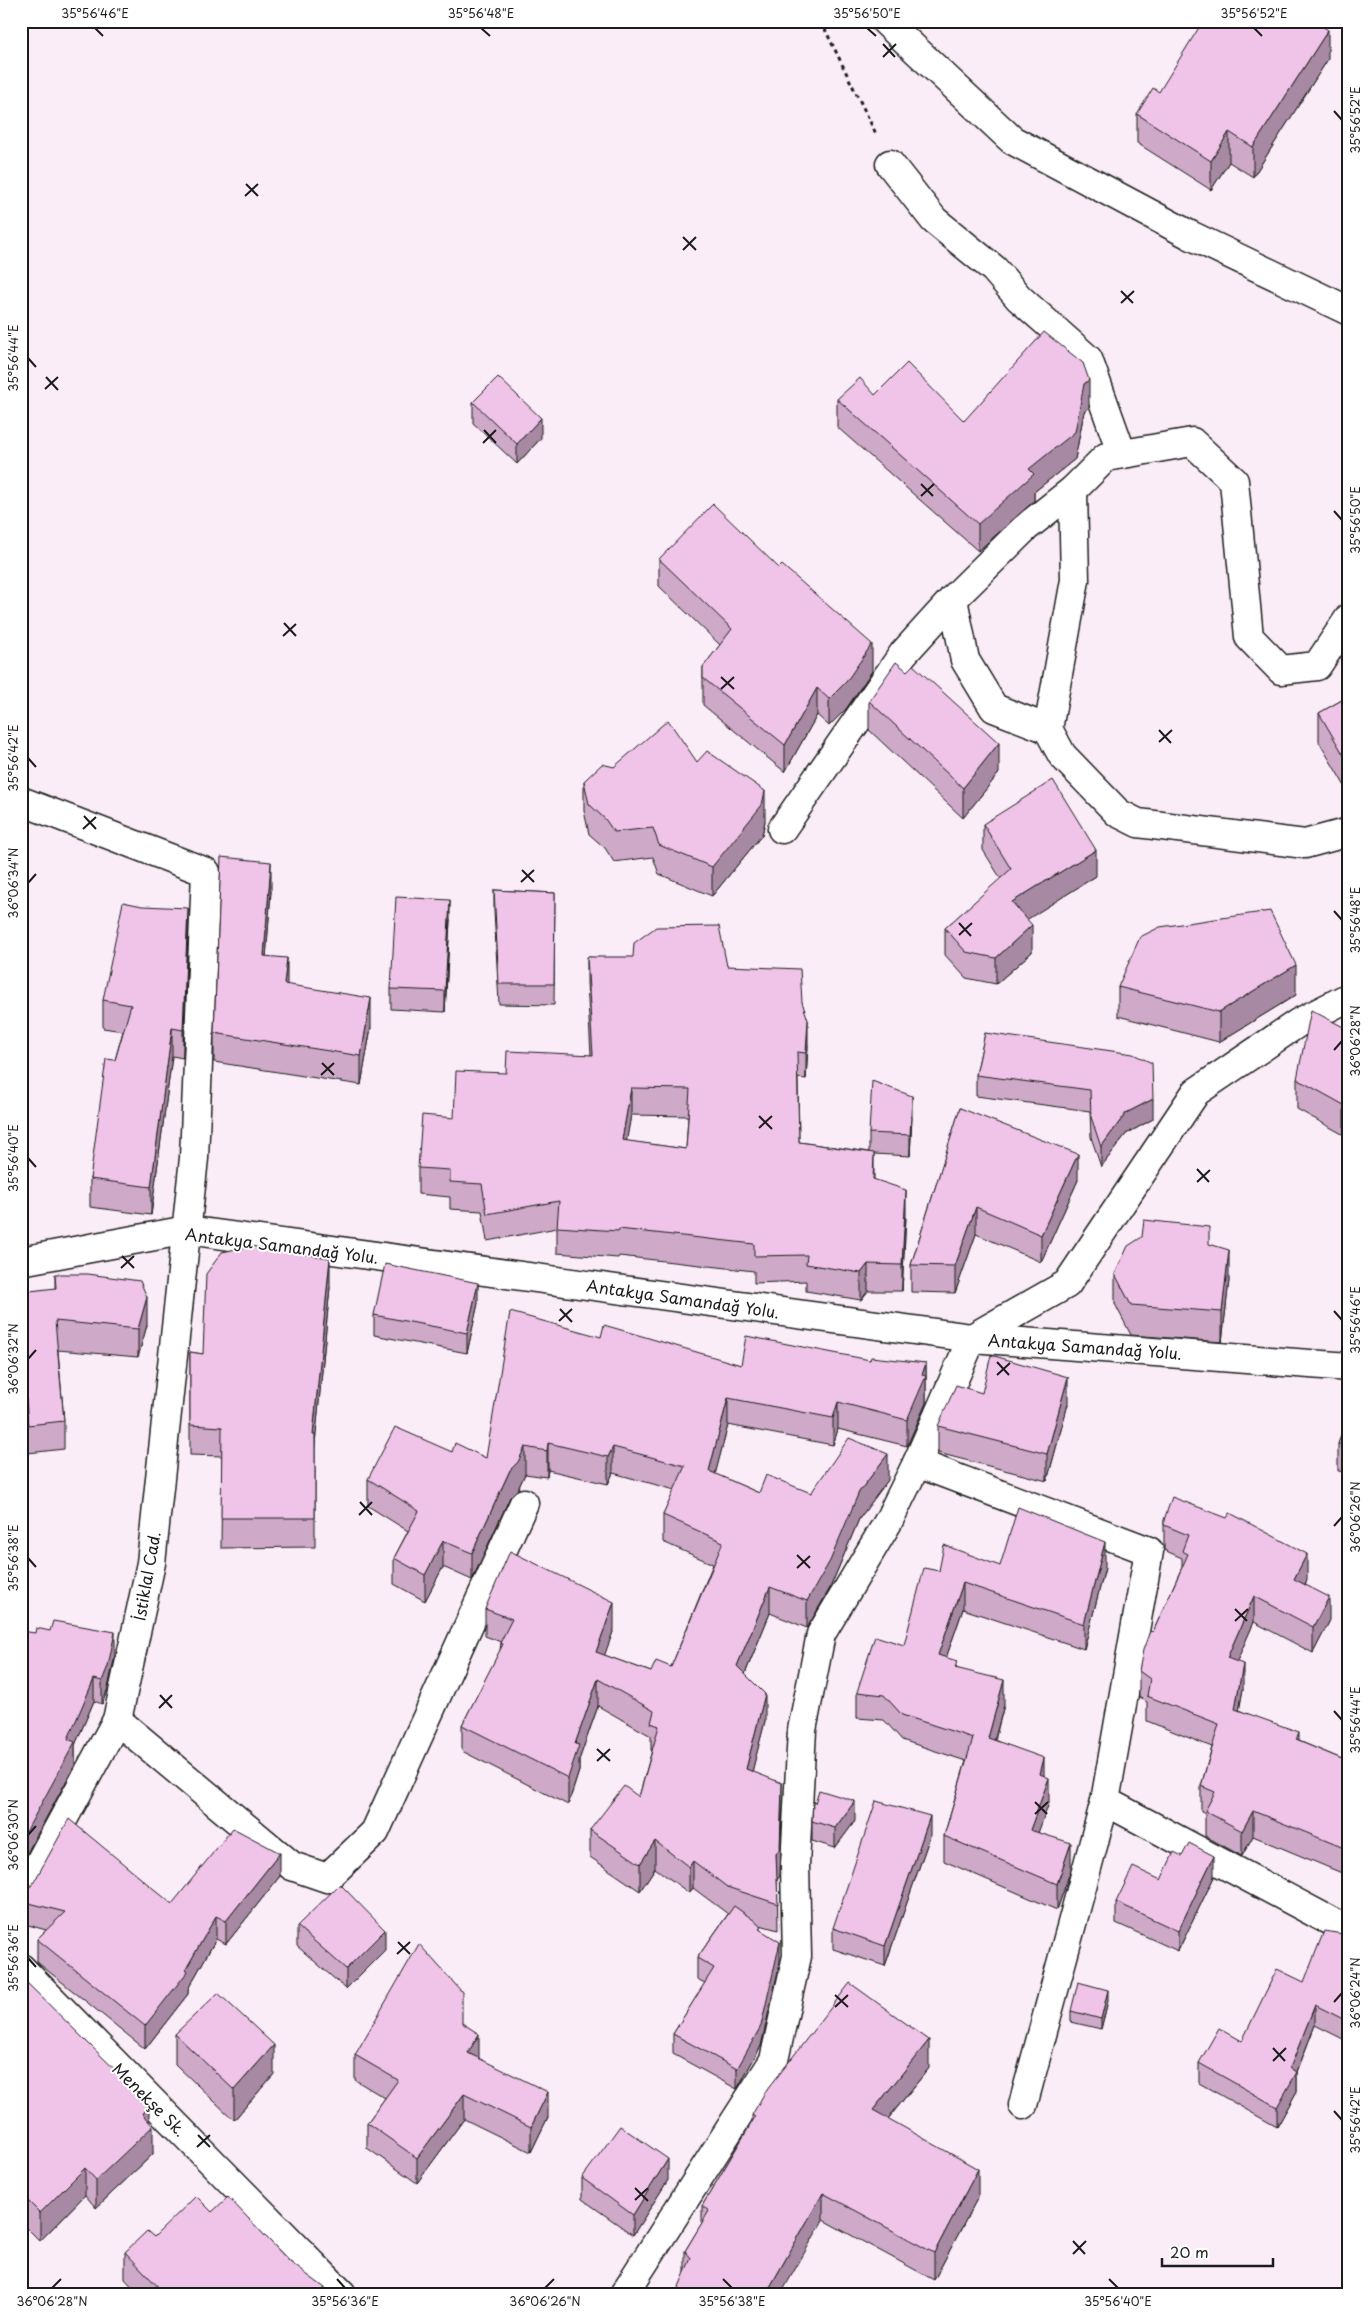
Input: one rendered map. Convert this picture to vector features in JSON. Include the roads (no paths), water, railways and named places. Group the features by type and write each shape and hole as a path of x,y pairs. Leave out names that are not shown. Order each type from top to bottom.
{"street":[{"path":"884,21 1012,140 1190,235 1349,311"},
{"path":"890,164 934,220 994,268 1018,298 1088,359 1122,454"},
{"path":"782,829 903,654 953,599 1025,528 1073,490 1106,457 1192,442 1234,481 1249,637 1281,670 1317,666 1349,618"},
{"path":"1073,490 1075,580 1048,728 1062,755 1118,813 1138,822 1305,844 1349,832"},
{"path":"953,599 965,660 994,708 1048,728"},
{"name":"İstiklal Cad.","path":"21,800 206,872 194,1158 151,1563 117,1720 21,1897"},
{"path":"624,2294 774,2060 797,1956 794,1865 802,1730 821,1634 888,1522 917,1463 972,1338 1067,1284 1196,1092 1298,1023 1349,997"},
{"name":"Antakya Samandağ Yolu.","path":"21,1261 187,1230 972,1338 1349,1367"},
{"path":"917,1463 1149,1551 1105,1801 1023,2105"},
{"path":"117,1720 292,1866 327,1878 375,1832 524,1503"},
{"path":"1105,1801 1349,1931"},
{"name":"Menekşe Sk.","path":"21,1968 342,2294"}]}
